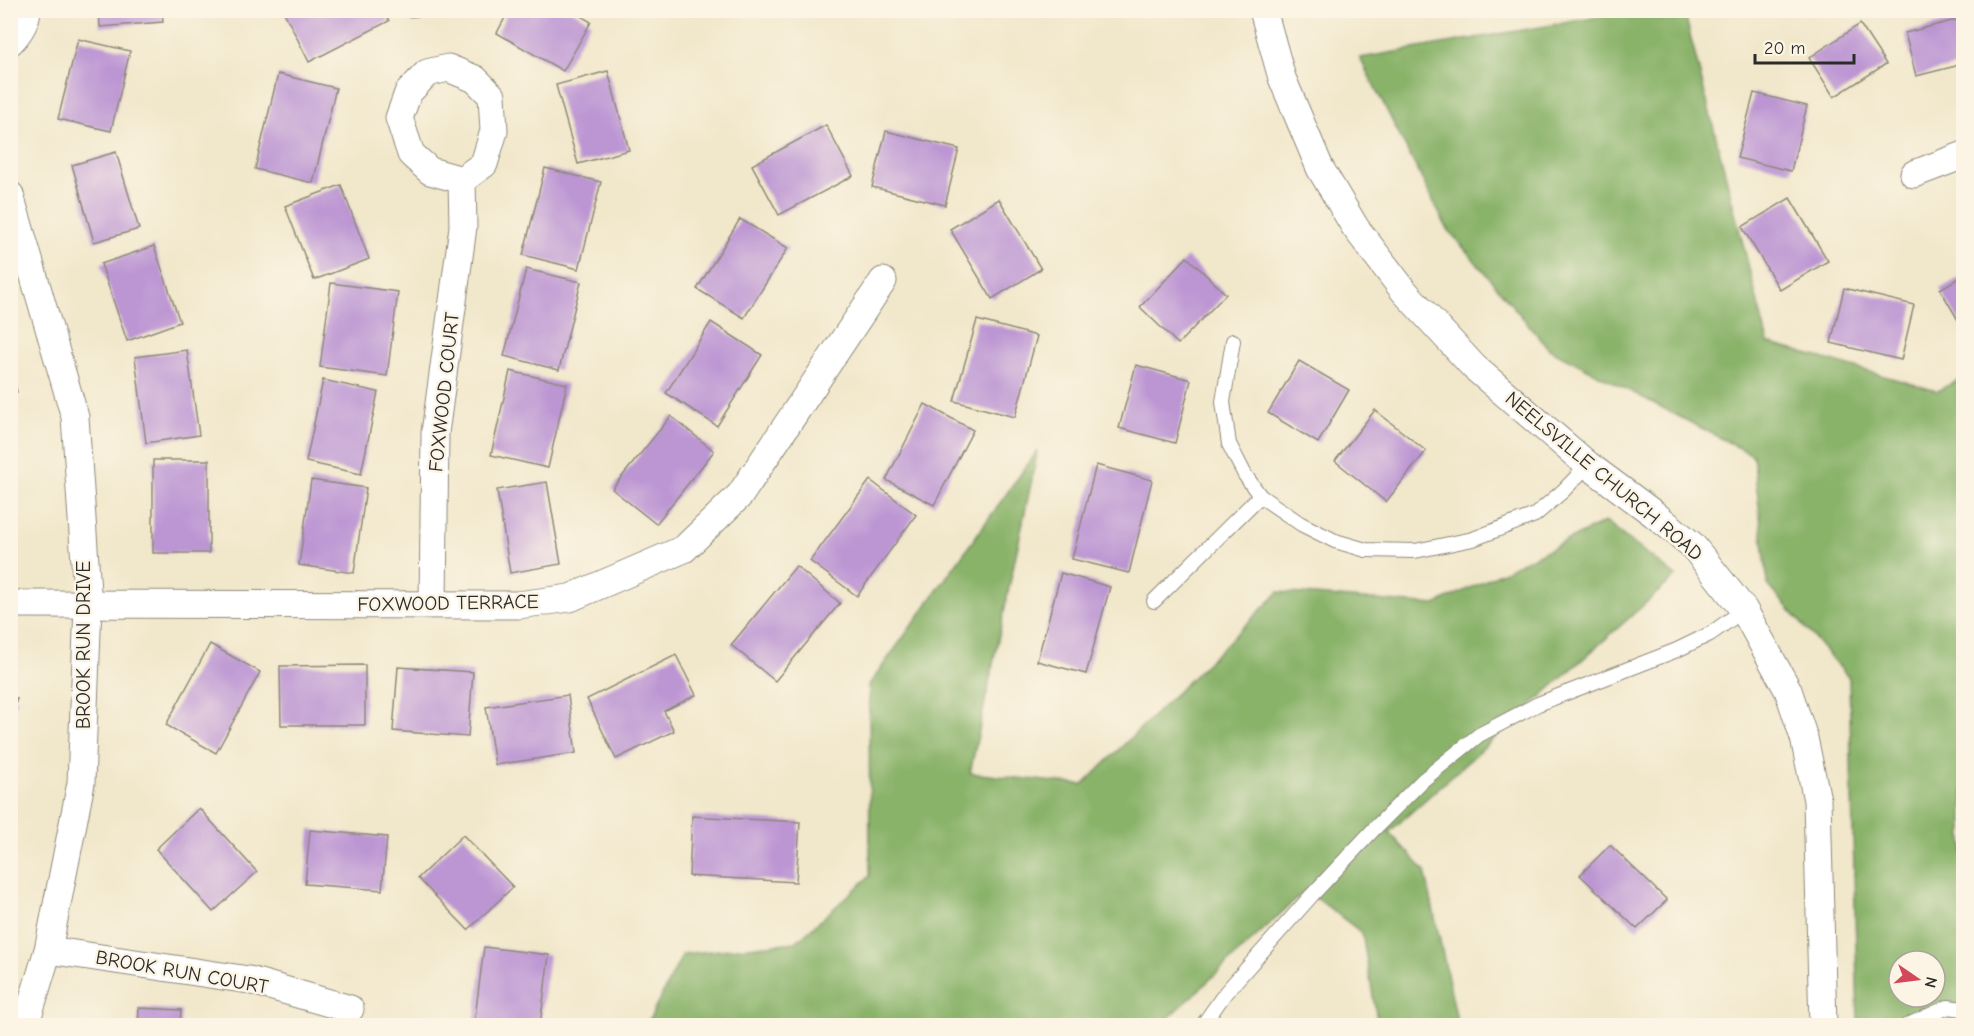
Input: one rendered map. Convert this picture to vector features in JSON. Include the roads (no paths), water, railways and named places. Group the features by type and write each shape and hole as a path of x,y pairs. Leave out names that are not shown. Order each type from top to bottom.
{"street":[{"path":"10,42 19,33 27,10"},
{"name":"NEELSVILLE CHURCH ROAD","path":"1263,10 1282,78 1320,168 1355,227 1404,291 1474,367 1588,465 1692,545 1744,610 1788,690 1804,738 1817,800 1822,1026"},
{"path":"1914,174 1964,155"},
{"name":"FOXWOOD COURT","path":"433,604 435,433 463,227 462,180"},
{"name":"BROOK RUN DRIVE","path":"10,195 75,417 88,606 81,783 48,950 25,1026"},
{"name":"FOXWOOD TERRACE","path":"10,604 88,606 518,605 570,598 684,549 740,495 883,281"},
{"name":"BROOK RUN COURT","path":"48,950 249,980 350,1009"}],"lane":[{"path":"1233,341 1224,402 1229,444 1245,475 1260,496 1301,524 1335,542 1366,550 1415,551 1473,539 1535,515 1588,465"},
{"path":"1154,601 1260,496"},
{"path":"1202,1026 1234,984 1374,829 1423,780 1479,735 1538,704 1677,650 1710,634 1744,610"},
{"path":"1906,1026 1948,1007 1964,1009"}]}
